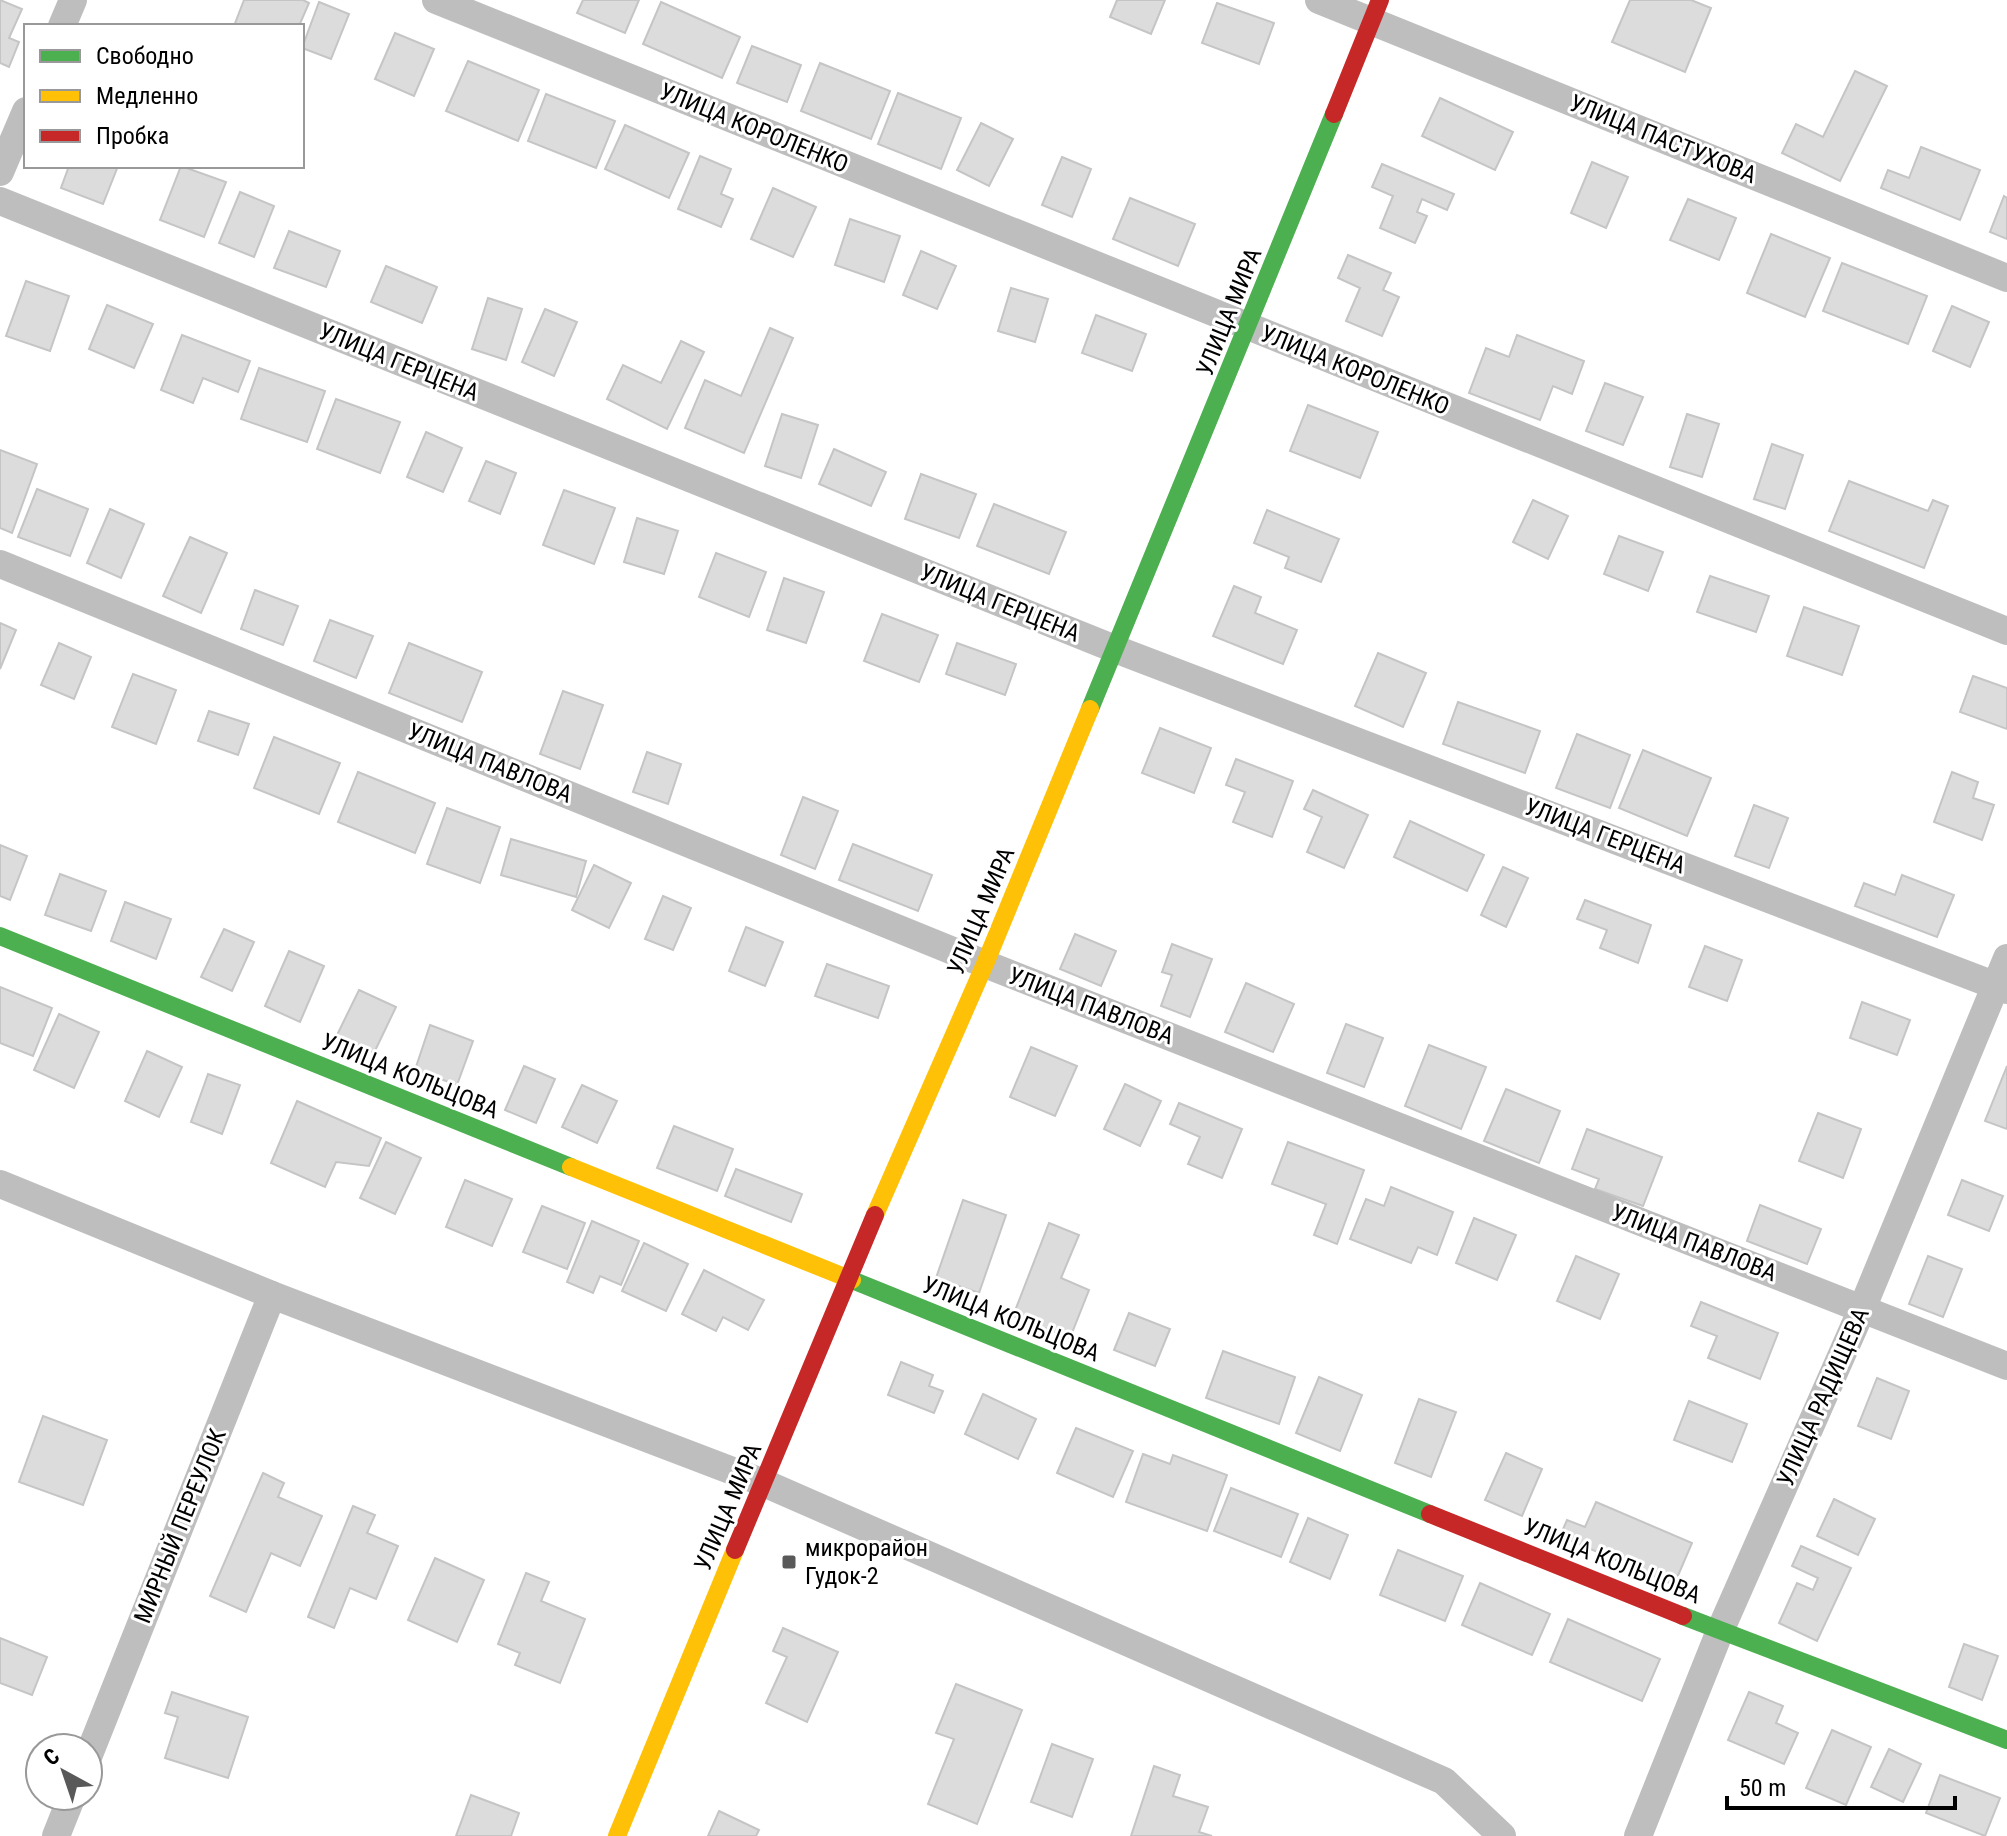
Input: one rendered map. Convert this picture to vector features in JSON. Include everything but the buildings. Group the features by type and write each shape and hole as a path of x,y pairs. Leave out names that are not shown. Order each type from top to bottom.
{"street":[{"path":"63,24 73,0"},
{"name":"УЛИЦА КОРОЛЕНКО","path":"436,0 2007,631"},
{"name":"УЛИЦА ПАСТУХОВА","path":"1319,0 1376,11 2007,278"},
{"name":"УЛИЦА МИРА","path":"617,1836 847,1279 985,964 1249,327 1376,11"},
{"path":"0,172 24,116"},
{"name":"УЛИЦА ГЕРЦЕНА","path":"0,201 1115,649 2002,988"},
{"name":"УЛИЦА ПАВЛОВА","path":"0,564 985,964 2007,1366"},
{"name":"УЛИЦА КОЛЬЦОВА","path":"0,936 1720,1631 2007,1740"},
{"name":"УЛИЦА РАДИЩЕВА","path":"1638,1836 1720,1631 2002,988 2007,958"},
{"path":"0,1184 272,1295 764,1483 1444,1781 1502,1836"},
{"name":"МИРНЫЙ ПЕРЕУЛОК","path":"98,1732 272,1295"},
{"path":"56,1836 66,1812"}],"traffic: fast":[{"path":"1090,709 1334,114"},
{"path":"0,936 571,1167"},
{"path":"852,1280 1430,1514"},
{"path":"1683,1616 2007,1740"}],"traffic: slow":[{"path":"875,1215 985,964 1090,709"},
{"path":"571,1167 852,1280"},
{"path":"617,1836 735,1550"}],"traffic: jam":[{"path":"1334,114 1380,0"},
{"path":"735,1550 875,1215"},
{"path":"1430,1514 1683,1616"}],"place":[{"name":"микрорайон Гудок-2","path":"789,1562"}]}
